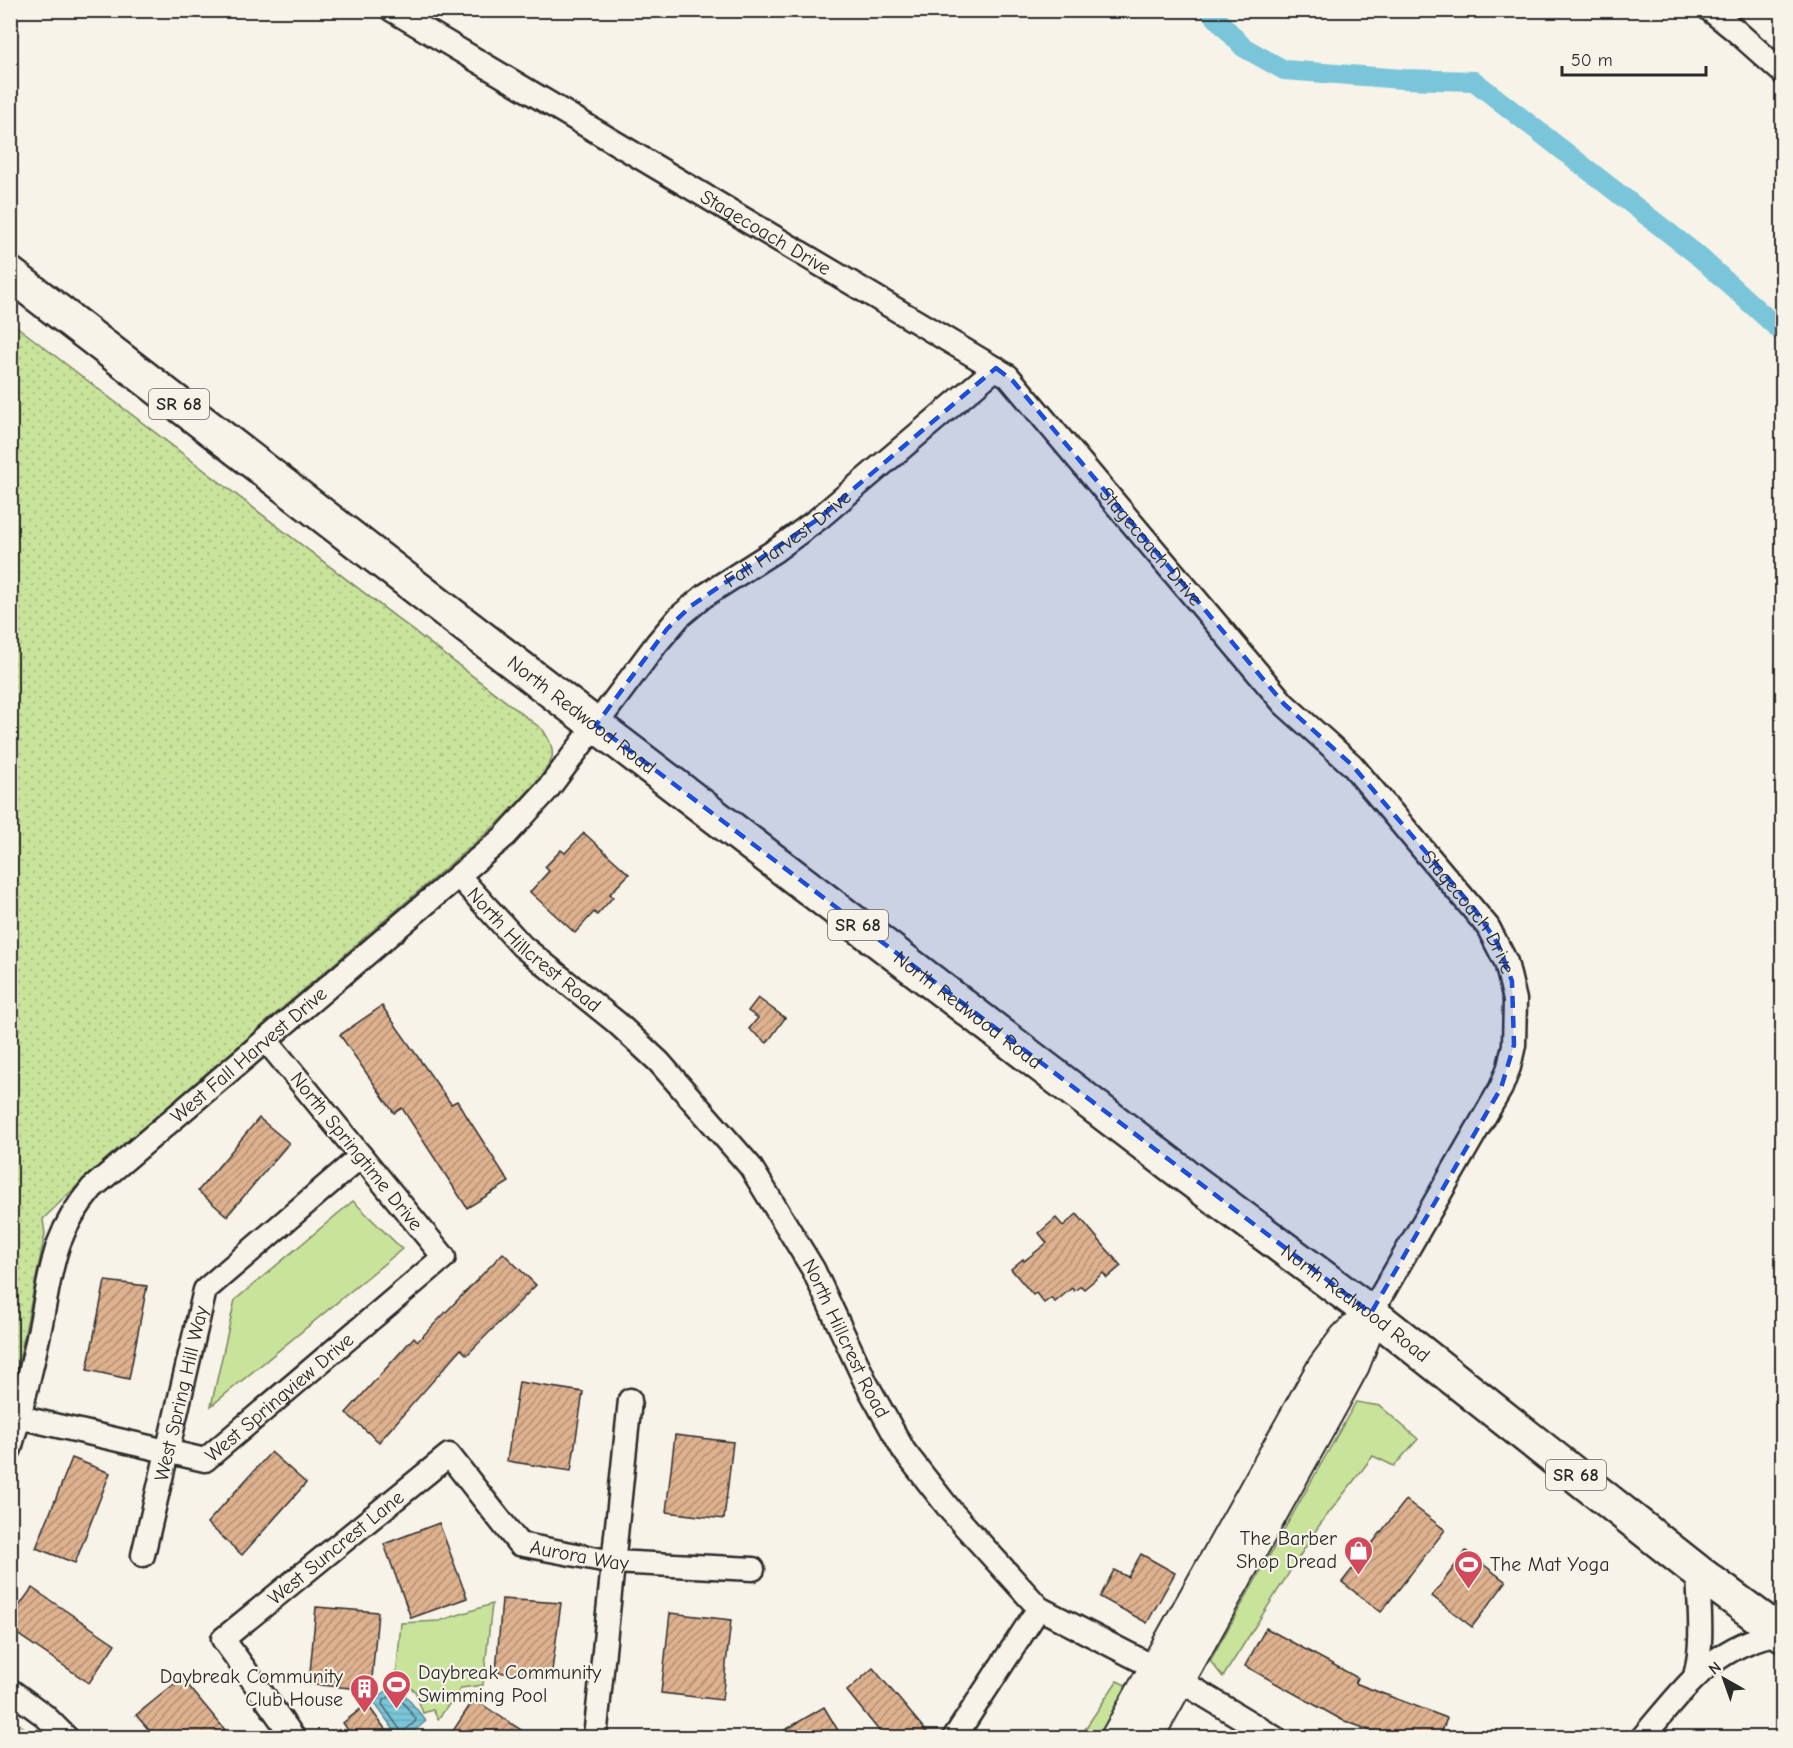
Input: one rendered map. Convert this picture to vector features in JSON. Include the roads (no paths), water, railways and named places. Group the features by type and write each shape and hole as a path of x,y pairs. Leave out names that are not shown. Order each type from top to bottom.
{"main road":[{"name":"North Redwood Road","path":"10,274 1159,1156 1371,1313 1698,1572 1781,1634"}],"street":[{"name":"Stagecoach Drive","path":"392,10 996,368 1013,381 1284,704 1352,765 1476,911 1488,927 1506,962 1514,991 1516,1023 1509,1067 1502,1088 1371,1313"},
{"path":"1725,15 1782,72"},
{"name":"Fall Harvest Drive","path":"596,725 667,629 691,606 818,519 996,368"},
{"name":"West Fall Harvest Drive","path":"10,1449 20,1417 37,1342 52,1259 58,1240 78,1204 92,1188 505,836 548,789 596,725"},
{"name":"North Hillcrest Road","path":"463,881 522,946 616,1022 659,1062 750,1166 813,1269 866,1383 903,1451 951,1511 1039,1608 1168,1674 1275,1737"},
{"name":"North Springtime Drive","path":"270,1045 444,1257"},
{"name":"West Spring Hill Way","path":"143,1555 204,1290 361,1156"},
{"name":"West Springview Drive","path":"20,1417 206,1460 444,1257"},
{"path":"1146,1737 1168,1674 1323,1367 1345,1339 1371,1313"},
{"path":"595,1737 630,1400"},
{"name":"Aurora Way","path":"449,1455 519,1544 613,1562 753,1569"},
{"name":"West Suncrest Lane","path":"294,1737 224,1639 449,1455"},
{"path":"1695,1676 1701,1631 1698,1572"},
{"path":"954,1737 1039,1608"},
{"path":"1642,1737 1695,1676 1741,1643 1759,1637 1781,1634"},
{"path":"1117,1737 1168,1674"},
{"path":"10,1690 45,1716 67,1737"}],"water":[{"name":"Daybreak Community Swimming Pool","path":"396,1684 426,1721 407,1737 399,1737 373,1701"}],"waterway":[{"path":"1209,10 1243,47 1284,70 1402,79 1474,81 1696,254 1782,332"}],"place":[{"name":"The Barber Shop Dread","path":"1358,1576"},
{"name":"The Mat Yoga","path":"1469,1590"},
{"name":"Daybreak Community Swimming Pool","path":"397,1710"},
{"name":"Daybreak Community Club House","path":"364,1714"}]}
